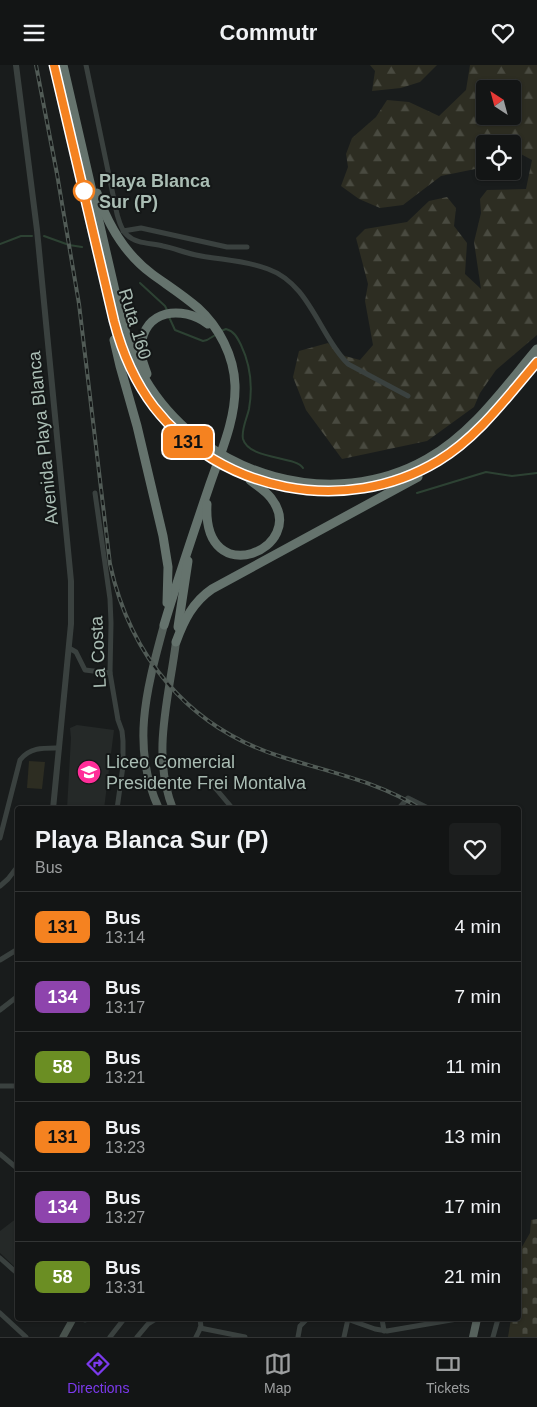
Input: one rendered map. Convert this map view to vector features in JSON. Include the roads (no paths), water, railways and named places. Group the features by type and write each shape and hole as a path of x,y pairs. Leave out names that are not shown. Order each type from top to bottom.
{"highway":[{"name":"Ruta 160","path":"54,65 111,309 125,355 133,374 147,397 162,416 182,436 258,480 295,489 318,492 364,488 399,479 420,471 446,456 480,428 537,362"},
{"name":"Ruta 160","path":"63,65 124,331 138,367 157,397 180,425 211,453"},
{"path":"85,160 103,209 121,242 145,269 202,312 226,347 234,379 235,395 229,427 164,625"},
{"path":"111,309 117,354 138,426 165,546 168,586 164,625"},
{"path":"157,397 147,374 141,353 143,337 153,322 161,316 170,313 186,313 203,320 218,333"},
{"name":"Ruta 160","path":"236,467 272,477 318,484 364,481 406,469 438,452 467,429 537,349"},
{"path":"176,642 190,611 207,593 416,478 446,456"},
{"path":"207,493 207,528 211,538 218,546 227,552 242,556 253,554 264,548 274,538 278,527 279,519 276,506 263,490 236,467"},
{"path":"176,642 193,538"}],"main road":[{"path":"159,806 148,779 143,747 143,716 150,678 164,625"},
{"path":"172,806 165,785 162,765 162,734 176,642"},
{"path":"63,1337 70,1321"},
{"path":"473,1337 476,1321"}],"street":[{"name":"Avenida Playa Blanca","path":"16,65 38,240 71,572 69,648 53,806"},
{"path":"86,65 117,214 123,231 139,242 170,247 195,255 262,267 280,275 291,283 309,305 340,357 348,364 408,396"},
{"path":"123,231 141,228 227,247 246,247"},
{"name":"La Costa","path":"95,493 110,599 110,673 123,741 123,766 117,806"},
{"path":"69,648 76,651 85,670 110,673"},
{"path":"0,838 20,760 27,753 34,750 59,748"},
{"path":"211,783 230,806"},
{"path":"401,806 408,798 424,806"},
{"path":"0,886 15,869"},
{"path":"0,960 15,951"},
{"path":"0,1010 15,998"},
{"path":"0,1086 15,1086"},
{"path":"0,1154 15,1166"},
{"path":"0,1258 15,1271"},
{"path":"0,1313 26,1337"},
{"path":"110,1337 122,1321"},
{"path":"137,1337 148,1323 152,1321"},
{"path":"196,1337 200,1328 200,1321"},
{"path":"298,1337 300,1326 305,1321"},
{"path":"344,1337 348,1321"},
{"path":"354,1321 384,1331 445,1321"},
{"path":"382,1321 384,1331"},
{"path":"493,1337 497,1321"},
{"path":"200,1328 226,1335 245,1337"}],"waterway":[{"path":"0,244 21,236 32,236"},
{"path":"44,236 69,245 82,247"},
{"path":"140,283 167,310"},
{"path":"169,317 175,330 203,341 217,334"},
{"path":"221,331 226,329 235,335 240,342 249,368 251,384 250,401 243,428 243,439 247,446 254,451 292,461 303,468"},
{"path":"417,493 486,472 512,476 537,473"}],"railway":[{"path":"36,65 79,304 110,564 119,597 132,629 148,658 168,684 191,707 217,727 246,743 279,756 370,784 405,799 416,806"}],"place":[{"name":"Playa Blanca Sur (P)","path":"84,191"},
{"name":"Liceo Comercial Presidente Frei Montalva","path":"89,772"}]}
